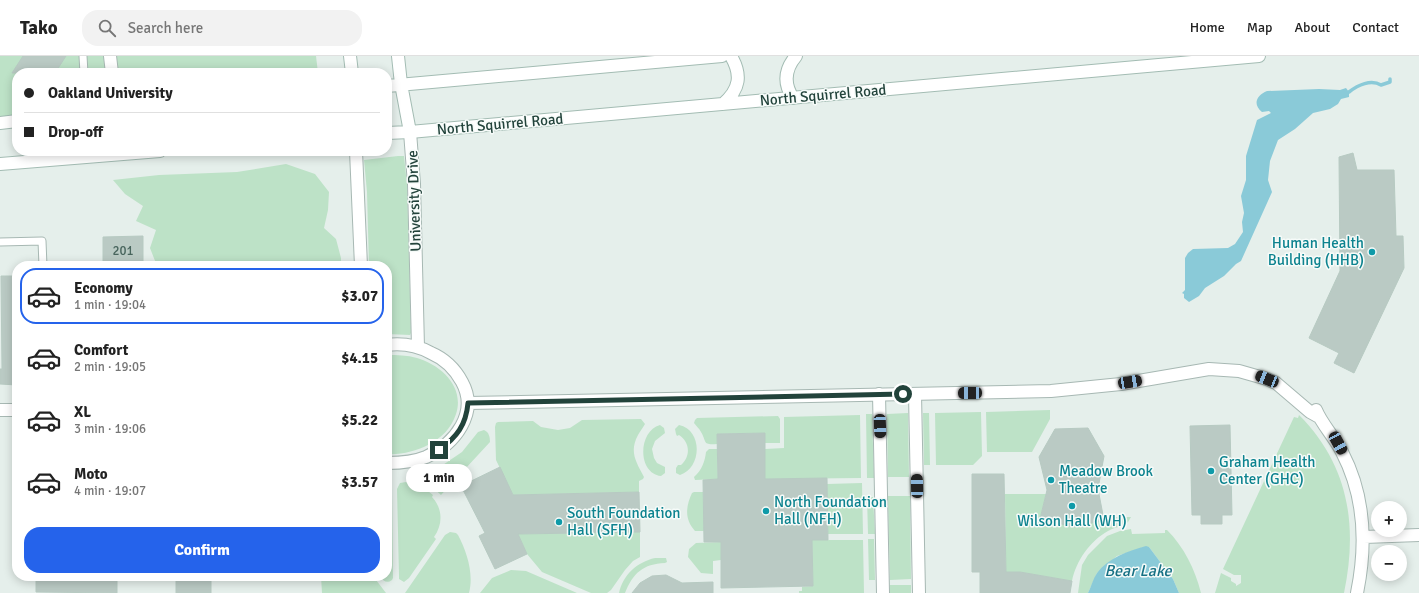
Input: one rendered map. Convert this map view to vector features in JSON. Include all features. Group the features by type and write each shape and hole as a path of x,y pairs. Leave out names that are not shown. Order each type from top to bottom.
{"street":[{"path":"110,56 111,68"},
{"path":"350,56 351,68"},
{"name":"University Drive","path":"398,56 401,84 410,132 414,184 418,347"},
{"path":"392,85 722,56"},
{"path":"723,104 730,98 738,83 737,68 731,56"},
{"path":"793,98 787,86 786,74 789,66 796,56"},
{"name":"North Squirrel Road","path":"392,133 793,98 1186,60 1259,56"},
{"path":"0,123 12,122"},
{"path":"0,164 30,156"},
{"path":"356,156 360,261"},
{"path":"392,344 418,347 435,354 448,363 458,374 465,388 468,403 467,414 460,429 451,441 439,450 425,457 411,461 392,463"},
{"path":"468,403 1071,390 1127,383 1209,369 1246,372 1276,383 1310,412 1319,416 1338,443 1353,477 1360,504 1364,537 1361,574 1357,593"},
{"path":"879,394 883,593"},
{"path":"915,394 919,593"},
{"path":"0,410 12,410"},
{"path":"1364,537 1419,536"}],"lane":[{"path":"83,56 84,68"},
{"path":"0,242 42,241 43,261"}],"green space":[{"path":"0,56 316,56 317,68 12,68 12,117 0,118"},
{"path":"404,156 407,185 410,335 392,334 392,261 369,261 367,192 364,160"},
{"path":"286,164 315,174 329,192 328,210 324,228 336,239 341,261 155,261 150,248 156,230 136,221 143,206 125,194 113,180 159,175 237,172"},
{"path":"392,355 402,355 426,361 449,378 457,395 458,404 456,414 445,432 438,439 428,445 403,453 392,454"},
{"path":"1050,410 1050,419 1032,452 987,452 986,412"},
{"path":"981,412 982,456 973,465 936,465 935,413"},
{"path":"908,413 909,477 888,477 887,414"},
{"path":"923,413 929,413 930,465 924,465"},
{"path":"866,414 872,414 874,478 867,478"},
{"path":"860,415 861,478 765,479 765,449 784,448 784,417"},
{"path":"1299,415 1316,434 1329,454 1339,476 1346,498 1350,544 1344,593 1215,593 1221,573 1231,578 1231,581 1236,584 1236,586 1241,583 1241,575 1234,575 1223,569 1294,417 1298,418"},
{"path":"778,416 780,419 780,443 765,443 764,433 717,434 717,444 709,444 706,442 694,423 697,418"},
{"path":"641,419 645,424 635,441 634,447 636,462 644,477 639,481 639,492 513,495 496,460 495,427 496,423 498,422 533,421 541,427 558,430 570,428 582,420"},
{"path":"660,425 664,428 665,433 655,441 652,449 657,463 665,467 665,473 661,476 653,473 648,468 644,460 643,452 644,443 648,435 653,429"},
{"path":"679,425 687,428 692,434 696,441 697,449 696,457 692,465 687,471 680,475 676,473 676,468 678,465 681,465 686,458 688,449 683,438 679,435 677,436 676,434 675,429"},
{"path":"484,430 489,435 490,442 441,495 428,483 428,475 462,452 478,432"},
{"path":"709,449 717,449 718,479 695,480 694,477 701,468 706,452"},
{"path":"406,482 424,488 433,495 432,497 440,512 440,522 434,537 436,539 409,578 404,582 399,579 397,489 400,483"},
{"path":"862,483 863,534 828,534 827,484"},
{"path":"392,487 393,578 392,580"},
{"path":"703,492 704,531 695,531 689,522 687,508 692,493"},
{"path":"1005,494 1046,494 1040,519 1074,527 1104,520 1103,517 1131,517 1126,524 1108,531 1095,540 1080,559 1072,581 1020,572 1006,572"},
{"path":"888,496 910,496 911,579 890,580"},
{"path":"867,497 873,497 875,534 868,534"},
{"path":"1131,529 1132,534 1165,533 1165,530 1167,530 1184,551 1196,575 1201,593 1179,593 1173,579 1149,547 1144,547 1117,556 1097,573 1088,593 1078,593 1082,565 1088,555 1107,536"},
{"path":"450,532 458,535 467,556 471,578 469,593 405,593 445,535"},
{"path":"640,532 640,557 633,561 611,590 607,593 591,593 542,572 527,554 518,534"},
{"path":"868,539 874,539 875,580 869,580"},
{"path":"812,540 863,540 864,593 799,593 799,591 802,591 802,587 813,586"},
{"path":"721,542 721,560 713,561 713,574 701,573 688,557 689,549 696,543"},
{"path":"655,558 666,558 667,562 651,565 640,571 635,575 625,593 619,593 624,580 632,570 642,563"},
{"path":"511,570 526,571 577,593 480,593 492,578"},
{"path":"321,581 377,581 386,593 322,593"},
{"path":"890,585 911,585 911,593 890,593"}],"water":[{"path":"1346,88 1349,92 1349,97 1341,99 1338,104 1330,109 1313,113 1295,129 1278,140 1270,161 1268,180 1272,192 1241,261 1224,276 1205,288 1199,296 1189,302 1184,298 1184,294 1182,293 1185,290 1185,258 1188,253 1193,249 1228,248 1235,244 1243,232 1242,222 1244,213 1241,196 1246,180 1246,156 1257,120 1271,113 1269,111 1262,112 1259,109 1257,106 1258,97 1267,91 1319,89 1340,90"},
{"name":"Bear Lake","path":"1146,546 1149,547 1173,579 1179,593 1088,593 1097,573 1107,563 1125,553"}],"building":[{"path":"23,56 66,56 58,68 15,68"},
{"name":"Human Health Building (HHB)","path":"1353,153 1357,170 1394,170 1396,236 1403,236 1404,268 1354,373 1334,363 1339,353 1309,338 1340,271 1339,157"},
{"path":"143,236 143,261 103,261 103,237"},
{"path":"1,276 12,276 12,385 0,384 0,369 2,369"},
{"name":"Graham Health Center (GHC)","path":"1230,425 1232,515 1222,515 1222,524 1201,524 1201,515 1192,515 1190,426"},
{"path":"1088,428 1104,456 1098,489 1104,520 1074,527 1040,519 1047,490 1039,457 1055,429"},
{"name":"North Foundation Hall (NFH)","path":"765,433 765,479 827,478 828,540 812,540 813,586 721,588 721,542 704,542 703,480 718,479 717,434"},
{"name":"South Foundation Hall (SFH)","path":"500,467 513,495 639,492 640,532 518,534 527,554 495,569 479,536 485,533 461,486"},
{"path":"972,474 1004,474 1006,572 1020,572 1072,581 1070,593 980,593 980,572 972,572"},
{"path":"666,575 682,583 713,582 713,593 632,593 640,583 652,576"},
{"path":"36,581 117,581 117,593 36,592"},
{"path":"176,581 211,581 211,593 176,593"}],"waterway":[{"path":"1349,92 1356,87 1369,83 1377,83 1381,85 1390,82 1390,79"}],"place":[{"name":"Human Health Building (HHB)","path":"1372,252"},
{"name":"Graham Health Center (GHC)","path":"1211,471"},
{"name":"Meadow Brook Theatre","path":"1051,480"},
{"name":"Wilson Hall (WH)","path":"1072,506"},
{"name":"North Foundation Hall (NFH)","path":"766,511"},
{"name":"South Foundation Hall (SFH)","path":"559,522"}],"route":[{"path":"439,450 451,441 460,429 467,414 468,403 903,394"}]}
